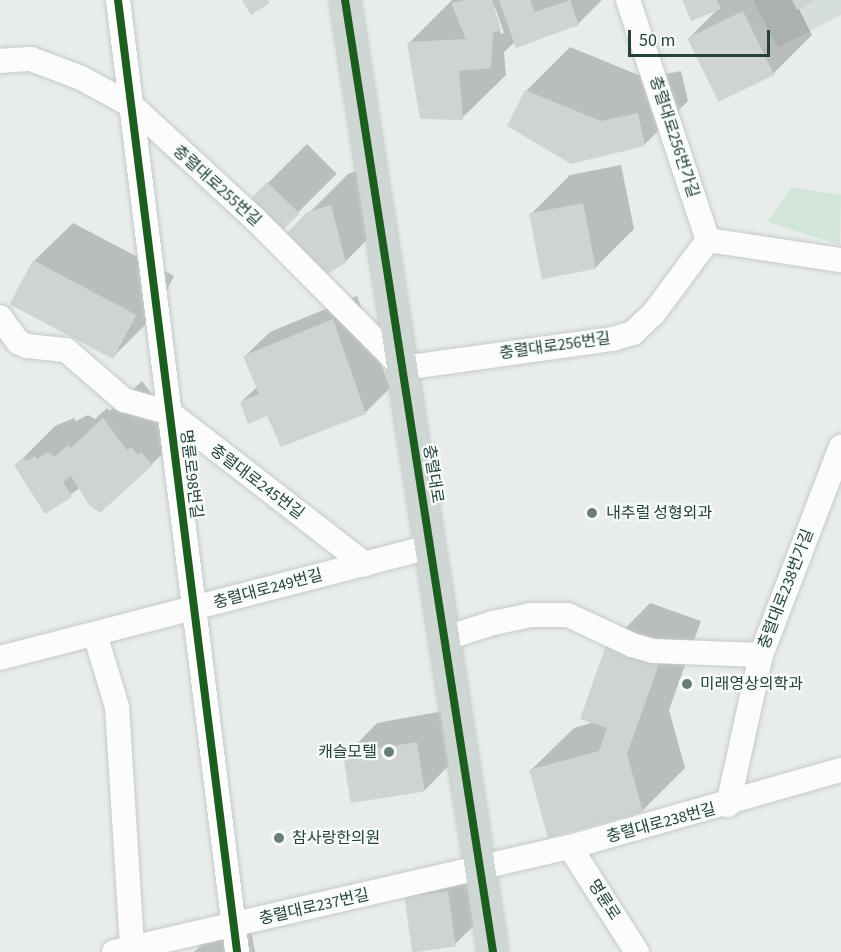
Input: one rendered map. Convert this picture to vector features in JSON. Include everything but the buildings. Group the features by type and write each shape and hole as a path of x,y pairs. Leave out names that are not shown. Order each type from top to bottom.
{"main road":[{"name":"충렬대로","path":"345,0 493,952"}],"street":[{"name":"명륜로98번길","path":"118,0 237,952"},
{"name":"충렬대로256번가길","path":"628,0 708,240"},
{"name":"충렬대로255번길","path":"0,61 32,59 81,78 131,105 253,217 403,368"},
{"name":"충렬대로256번길","path":"403,368 613,339 633,333 654,314 708,240"},
{"path":"708,240 841,260"},
{"name":"충렬대로245번길","path":"0,316 18,342 27,346 66,350 124,399 170,413 365,564"},
{"name":"충렬대로238번가길","path":"728,805 761,655 841,447"},
{"name":"충렬대로249번길","path":"0,658 430,547"},
{"path":"446,638 493,623 531,615 568,615 632,645 653,651 761,655"},
{"path":"96,634 117,708 123,950"},
{"name":"충렬대로238번길","path":"479,869 728,805 841,770"},
{"name":"명륜로","path":"570,847 637,952"},
{"name":"충렬대로237번길","path":"123,950 479,869"}],"shaded area":[{"path":"753,0 841,0 841,15 778,48"}],"green space":[{"path":"792,187 841,195 840,245 767,222"}],"cycle path":[{"path":"118,0 237,952"},
{"path":"345,0 493,952"}],"place":[{"name":"내추럴 성형외과","path":"592,513"},
{"name":"미래영상의학과","path":"687,684"},
{"name":"캐슬모텔","path":"389,752"},
{"name":"참사랑한의원","path":"279,838"}]}
